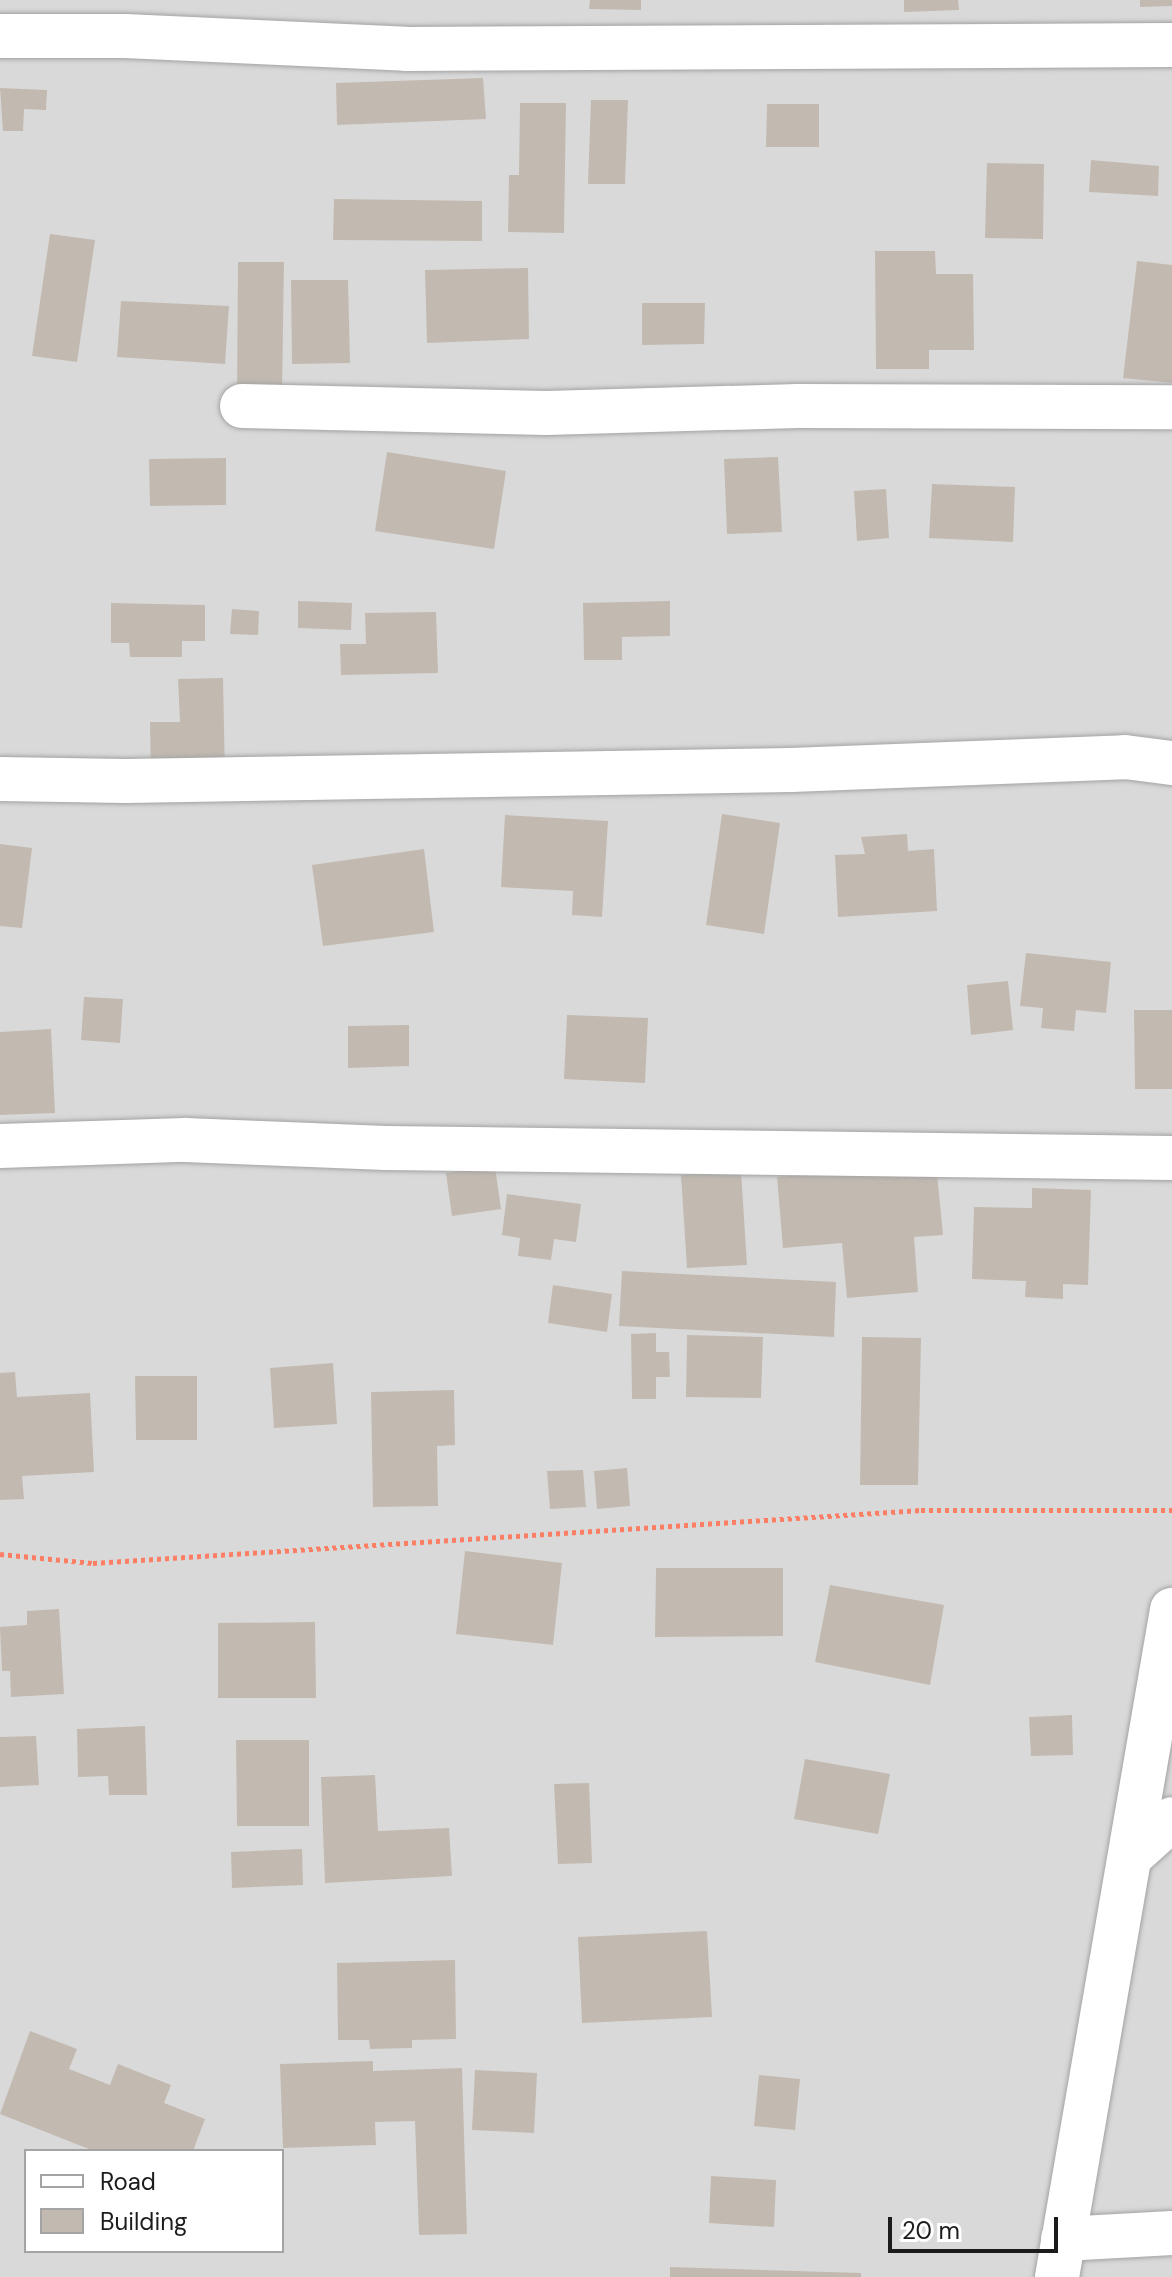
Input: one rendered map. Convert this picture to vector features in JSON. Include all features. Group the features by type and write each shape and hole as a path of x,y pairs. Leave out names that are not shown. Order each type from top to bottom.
{"street":[{"path":"0,36 125,36 406,49 1172,45"},
{"path":"242,406 546,413 798,406 1172,407"},
{"path":"0,779 791,770 1125,757 1172,763"},
{"path":"0,1146 185,1140 386,1148 1172,1158"},
{"path":"1172,1610 1060,2258 1172,2233"},
{"path":"1131,1856 1172,1819"}],"path":[{"path":"0,1554 93,1563 921,1510 1172,1510"}],"shaded area":[{"path":"0,0 1172,0 1172,2277 0,2277"}],"building":[{"path":"590,0 641,0 641,10 589,9"},
{"path":"904,0 958,0 959,10 904,12"},
{"path":"1140,0 1172,0 1172,6 1140,7"},
{"path":"483,78 486,119 337,125 336,83"},
{"path":"0,88 47,90 46,110 24,109 23,131 3,131"},
{"path":"591,100 628,100 625,184 588,184"},
{"path":"520,103 566,103 564,233 508,232 509,175 519,175"},
{"path":"767,104 819,104 819,147 766,147"},
{"path":"1091,160 1159,166 1158,196 1089,192"},
{"path":"987,163 1044,164 1043,239 985,238"},
{"path":"334,199 482,201 482,241 333,240"},
{"path":"50,234 95,240 77,362 32,356"},
{"path":"875,251 935,251 936,274 973,274 974,350 929,350 929,369 876,369"},
{"path":"1137,261 1172,265 1172,383 1123,378"},
{"path":"238,262 284,262 282,393 237,393"},
{"path":"528,268 529,339 427,343 425,270"},
{"path":"291,280 348,280 350,363 292,364"},
{"path":"121,301 229,306 225,364 117,357"},
{"path":"642,303 705,303 704,344 642,345"},
{"path":"387,452 506,471 494,549 375,531"},
{"path":"778,457 782,532 727,534 724,459"},
{"path":"226,458 226,505 150,506 149,459"},
{"path":"932,484 1015,487 1013,542 929,538"},
{"path":"886,489 889,538 857,541 854,491"},
{"path":"298,601 352,603 351,630 298,628"},
{"path":"670,601 670,636 622,637 622,660 584,660 583,603"},
{"path":"111,603 205,605 205,641 182,641 182,657 130,657 129,643 111,643"},
{"path":"232,609 259,611 258,635 230,634"},
{"path":"436,612 438,673 341,675 340,644 366,644 365,613"},
{"path":"223,678 225,777 151,779 150,722 180,722 178,679"},
{"path":"722,814 780,823 764,934 706,925"},
{"path":"505,815 608,821 602,917 572,915 573,891 501,887"},
{"path":"907,834 908,851 934,849 937,911 838,917 835,855 865,854 861,837"},
{"path":"0,844 32,848 22,928 0,926"},
{"path":"424,849 434,932 323,946 312,865"},
{"path":"1026,953 1111,962 1106,1013 1076,1010 1074,1031 1041,1028 1043,1008 1020,1006"},
{"path":"1008,981 1013,1030 971,1035 967,985"},
{"path":"84,997 123,999 120,1043 81,1040"},
{"path":"1134,1010 1172,1010 1172,1089 1135,1089"},
{"path":"567,1015 648,1018 645,1083 564,1079"},
{"path":"409,1025 409,1066 348,1068 348,1026"},
{"path":"51,1029 55,1113 0,1115 0,1032"},
{"path":"936,1163 943,1235 914,1237 918,1292 847,1298 842,1243 783,1248 777,1177"},
{"path":"495,1167 501,1209 452,1216 446,1173"},
{"path":"741,1171 747,1265 687,1268 681,1175"},
{"path":"1032,1188 1091,1190 1088,1285 1063,1284 1063,1299 1025,1297 1026,1281 972,1279 974,1207 1032,1208"},
{"path":"507,1194 581,1204 576,1242 554,1239 551,1260 518,1256 520,1238 502,1235"},
{"path":"622,1271 836,1282 834,1337 619,1326"},
{"path":"553,1285 612,1294 607,1332 548,1323"},
{"path":"656,1333 656,1352 669,1352 670,1377 656,1377 656,1399 632,1399 631,1334"},
{"path":"687,1335 763,1337 761,1398 686,1397"},
{"path":"862,1337 921,1338 918,1485 860,1485"},
{"path":"333,1363 337,1424 274,1428 270,1368"},
{"path":"15,1372 17,1397 90,1393 94,1472 22,1476 24,1499 0,1500 0,1373"},
{"path":"135,1376 197,1376 197,1440 136,1440"},
{"path":"454,1390 455,1445 437,1446 438,1506 373,1507 371,1392"},
{"path":"627,1468 630,1506 597,1509 594,1471"},
{"path":"583,1470 586,1507 550,1509 547,1471"},
{"path":"465,1551 562,1563 553,1645 456,1634"},
{"path":"656,1568 783,1568 783,1636 655,1637"},
{"path":"830,1585 944,1605 930,1685 815,1662"},
{"path":"59,1609 64,1694 11,1697 10,1671 2,1671 0,1627 27,1625 27,1611"},
{"path":"315,1622 316,1698 218,1698 218,1623"},
{"path":"1072,1715 1073,1755 1031,1756 1029,1717"},
{"path":"145,1726 147,1795 109,1795 108,1776 78,1777 77,1729"},
{"path":"36,1736 39,1785 0,1787 0,1737"},
{"path":"236,1740 309,1740 309,1826 237,1826"},
{"path":"805,1759 890,1774 878,1834 794,1819"},
{"path":"375,1775 378,1831 449,1828 452,1876 325,1883 321,1777"},
{"path":"589,1783 592,1863 558,1864 554,1784"},
{"path":"302,1849 303,1885 232,1888 231,1852"},
{"path":"707,1931 712,2017 582,2023 578,1937"},
{"path":"455,1960 456,2039 412,2040 412,2048 370,2049 369,2040 338,2040 337,1963"},
{"path":"30,2031 77,2049 69,2069 110,2085 118,2064 171,2085 164,2103 205,2119 194,2149 89,2149 0,2114"},
{"path":"373,2061 373,2071 462,2068 467,2234 419,2235 415,2121 375,2122 376,2145 283,2148 280,2064"},
{"path":"475,2070 537,2073 534,2133 472,2130"},
{"path":"759,2075 800,2079 795,2130 754,2126"},
{"path":"711,2176 776,2180 774,2227 709,2223"},
{"path":"670,2267 861,2273 861,2277 670,2277"}]}
